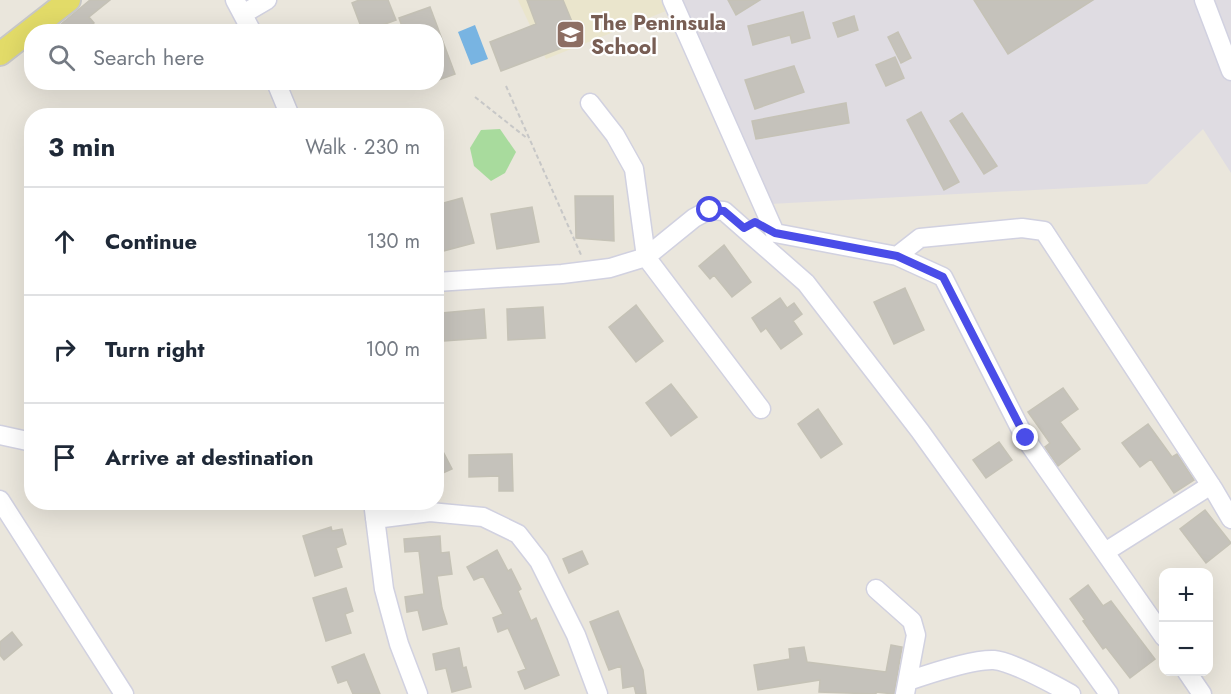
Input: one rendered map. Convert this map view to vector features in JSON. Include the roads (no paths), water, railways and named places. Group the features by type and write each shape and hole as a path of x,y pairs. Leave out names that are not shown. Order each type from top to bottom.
{"main road":[{"path":"38,24 69,0"},
{"path":"0,54 24,35"}],"street":[{"path":"248,24 239,7 267,0"},
{"path":"672,0 775,233"},
{"path":"1204,0 1231,71"},
{"path":"279,90 287,108"},
{"path":"590,103 615,135 634,169 646,257 762,409"},
{"path":"444,281 610,268 646,257 694,218 710,210 724,211 806,283 920,431 1109,694"},
{"path":"744,228 755,222 775,233 897,256 943,277 1026,438 1159,630"},
{"path":"897,256 920,238 1022,228 1044,231 1231,519"},
{"path":"0,435 24,440"},
{"path":"1105,552 1210,485"},
{"path":"0,500 124,694"},
{"path":"418,694 399,644 384,588 374,511 430,512 483,518 518,534 539,561 576,635 598,694"},
{"path":"876,589 912,621 916,635 907,688"},
{"path":"907,688 944,669 994,660 1028,672 1071,694"},
{"path":"1190,676 1202,694"}],"water":[{"path":"475,25 488,59 471,65 458,32"}],"place":[{"name":"The Peninsula School","path":"570,35"}]}
